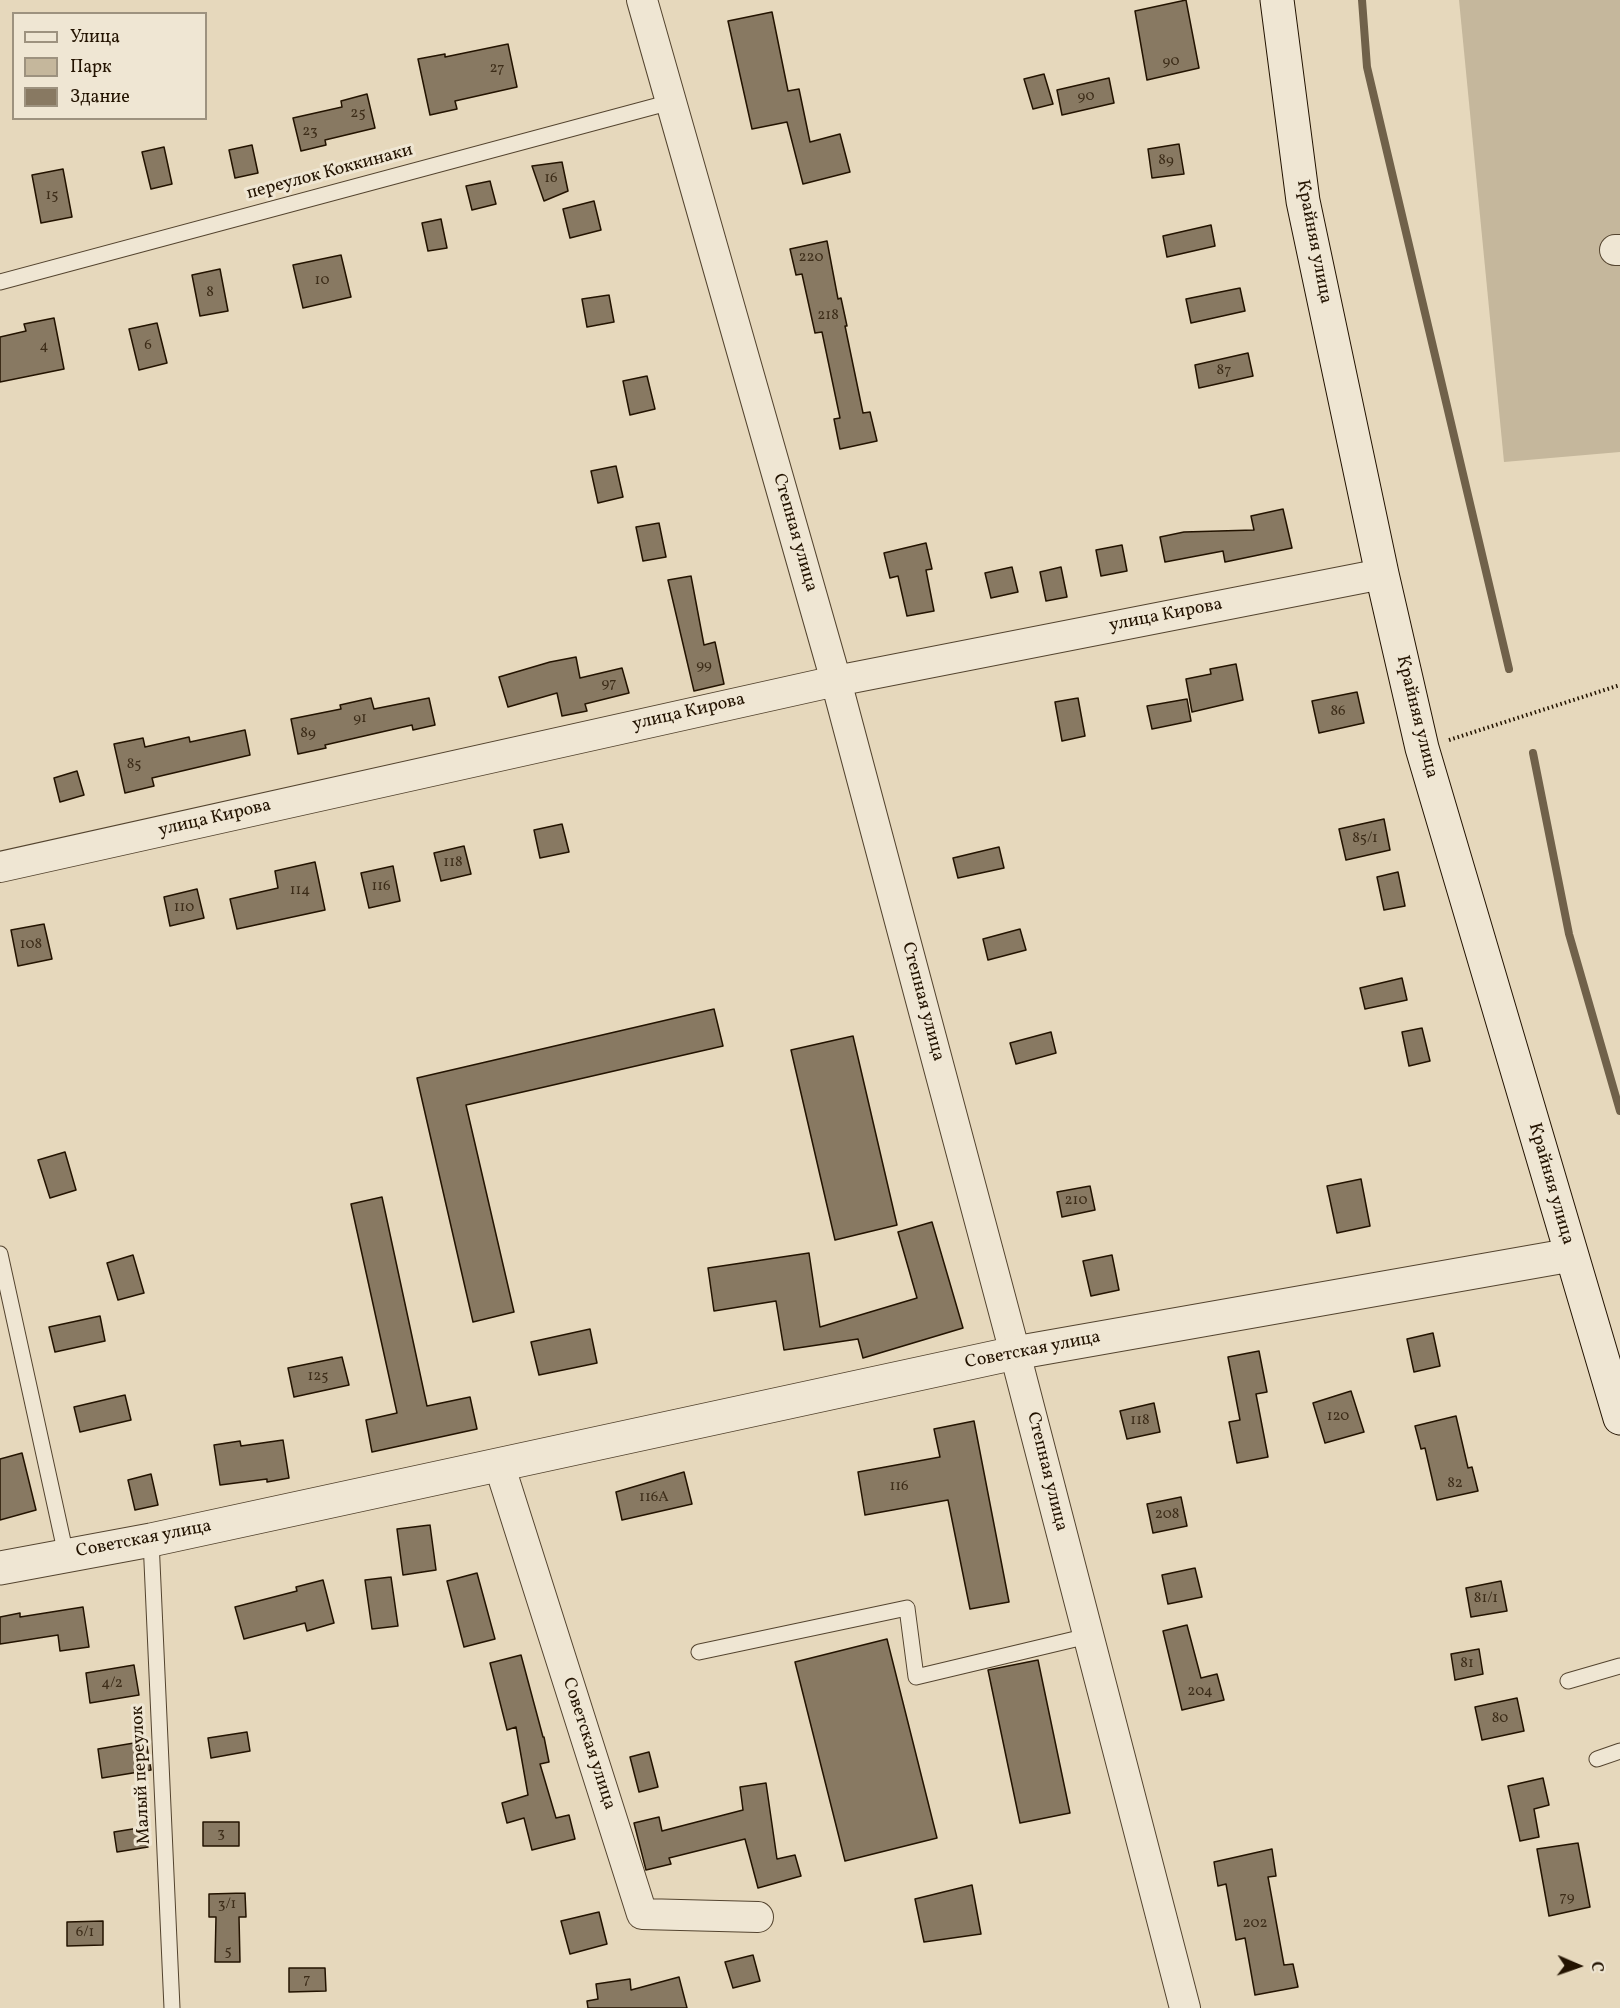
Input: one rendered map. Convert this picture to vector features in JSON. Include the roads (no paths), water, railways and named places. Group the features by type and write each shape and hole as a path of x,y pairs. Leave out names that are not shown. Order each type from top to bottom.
{"street":[{"name":"Степная улица","path":"642,0 836,681 1015,1353 1185,2008"},
{"name":"Крайняя улица","path":"1277,0 1303,201 1382,574 1422,748 1620,1418"},
{"name":"улица Кирова","path":"0,867 836,681 1382,574"},
{"name":"Советская улица","path":"0,1568 152,1540 1015,1353 1571,1255"},
{"name":"Советская улица","path":"500,1464 642,1914 758,1917"}],"lane":[{"name":"переулок Коккинаки","path":"0,282 671,102"},
{"path":"0,1254 66,1556"},
{"name":"Малый переулок","path":"152,1540 172,2008"},
{"path":"699,1652 907,1608 916,1677 1088,1636"},
{"path":"1568,1682 1620,1666"},
{"path":"1597,1759 1620,1751"}],"waterway":[{"path":"1362,0 1367,67 1509,669"},
{"path":"1533,753 1569,934 1620,1111"}]}
